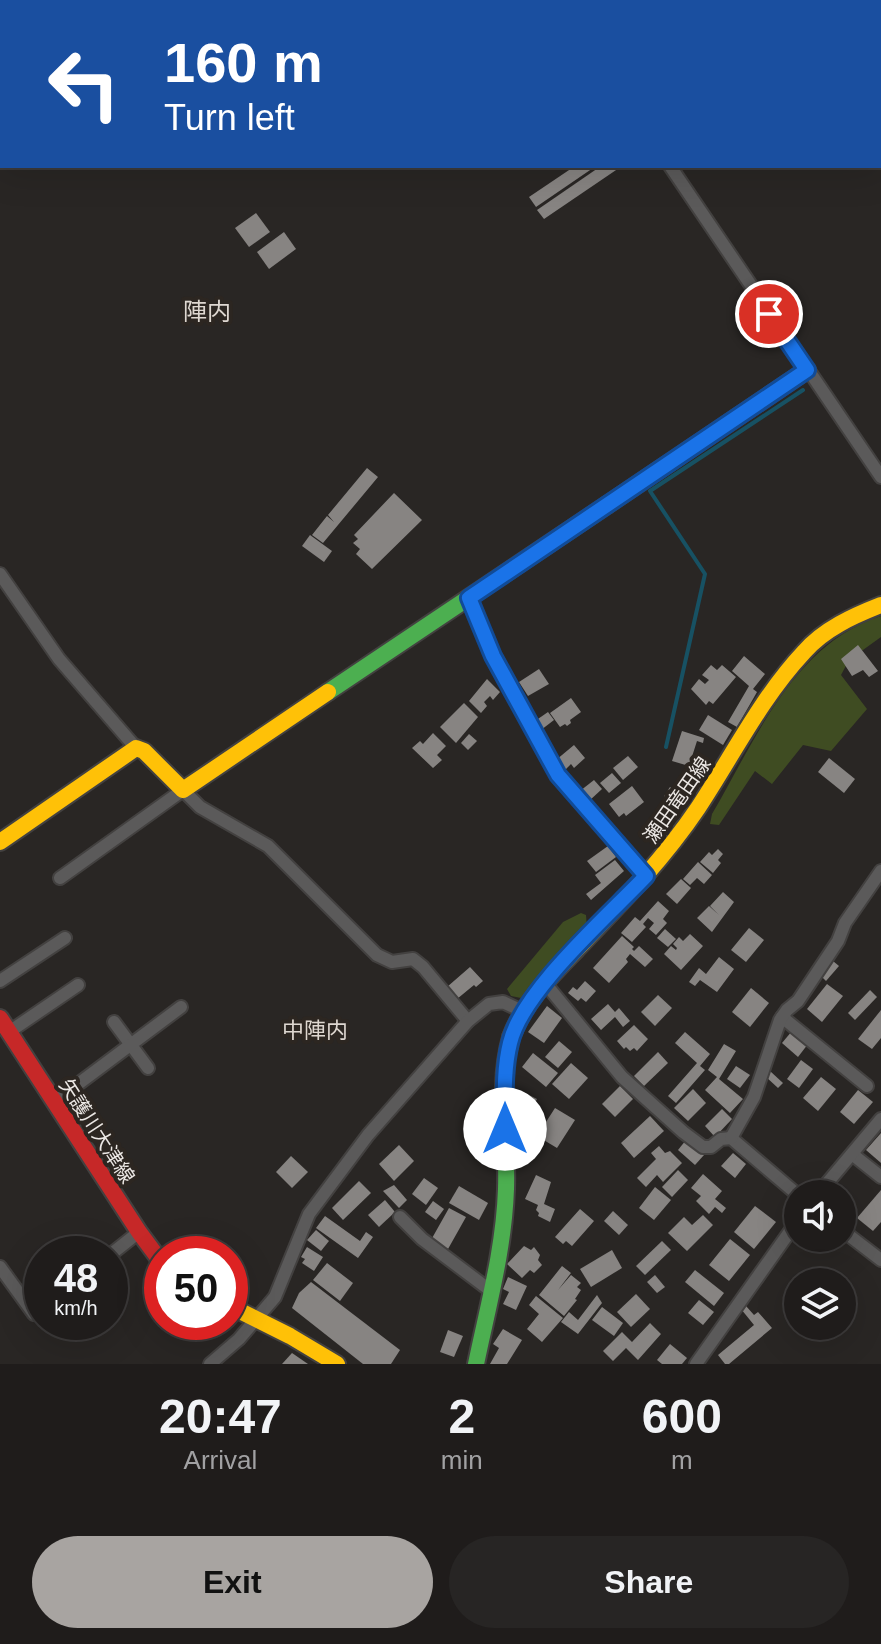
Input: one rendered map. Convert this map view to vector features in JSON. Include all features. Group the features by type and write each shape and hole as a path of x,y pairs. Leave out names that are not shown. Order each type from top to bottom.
{"main road":[{"path":"0,842 136,748 144,751 183,790 807,370"},
{"name":"瀬田竜田線","path":"476,1364 502,1236 506,1192 505,1067 510,1039 522,1011 646,876 681,833 714,786 743,733 783,675 806,648 830,629 881,605"},
{"name":"矢護川大津線","path":"5,1025 144,1239"},
{"path":"248,1314 337,1364"}],"street":[{"path":"671,168 881,477"},
{"path":"0,574 59,659 136,748"},
{"path":"469,598 493,656 558,775 646,876"},
{"path":"60,878 183,790 200,807 268,846 377,955 392,962 413,959 423,967 468,1021"},
{"path":"731,1138 754,1097 782,1017 798,1001 881,871"},
{"path":"0,981 65,938"},
{"path":"545,983 622,1077 683,1132 703,1147 711,1147 721,1139 731,1138 784,1183"},
{"path":"5,1025 78,985"},
{"path":"210,1364 258,1319 275,1297 309,1214 368,1135 468,1021 489,1004 503,1002 522,1011"},
{"path":"54,1102 181,1007"},
{"path":"782,1017 867,1086"},
{"path":"114,1022 148,1068"},
{"path":"830,1180 881,1119"},
{"path":"852,1154 881,1177"},
{"path":"400,1217 422,1239 491,1291"},
{"path":"128,1241 139,1232"},
{"path":"696,1364 784,1240"},
{"path":"856,1241 881,1260"},
{"path":"0,1267 24,1300"}],"green space":[{"path":"881,616 881,637 849,660 841,675 867,709 831,751 803,745 772,784 755,771 719,825 710,824 712,814 761,727 800,672 824,648 850,630"},
{"path":"581,913 586,915 587,928 521,998 511,996 507,989 563,922"}],"building":[{"path":"572,168 593,168 536,207 529,197"},
{"path":"598,168 619,168 544,219 537,210"},
{"path":"256,213 270,232 249,247 235,228"},
{"path":"284,232 296,249 269,269 257,252"},
{"path":"367,468 378,477 323,543 312,535 327,516 334,522 328,515"},
{"path":"394,493 422,520 372,569 356,554 360,549 353,543 358,539 354,535"},
{"path":"310,535 332,551 324,562 302,546"},
{"path":"858,645 878,671 869,677 863,670 852,676 841,659"},
{"path":"744,656 765,674 753,689 757,692 737,727 728,722 749,686 732,671"},
{"path":"711,665 717,670 722,665 736,677 713,704 709,701 706,705 691,689 699,679 705,684 709,680 702,675"},
{"path":"539,669 549,684 528,696 519,682"},
{"path":"487,679 500,692 493,700 490,696 484,702 487,706 481,713 469,701"},
{"path":"571,698 581,712 567,726 560,727 550,713"},
{"path":"464,703 478,717 456,743 440,727"},
{"path":"548,712 554,720 541,730 535,721"},
{"path":"708,715 732,730 723,745 699,730"},
{"path":"682,731 704,738 703,743 697,741 689,766 672,761"},
{"path":"433,733 446,746 437,755 442,760 433,768 412,748 420,741 423,744"},
{"path":"469,734 477,741 468,750 461,743"},
{"path":"574,745 585,758 574,768 571,764 565,770 556,760"},
{"path":"628,756 638,767 623,780 613,768"},
{"path":"829,758 855,779 844,793 818,772"},
{"path":"612,773 621,783 609,793 600,783"},
{"path":"594,780 602,789 589,801 580,791"},
{"path":"632,786 644,802 626,816 624,813 619,817 609,804"},
{"path":"670,787 689,799 683,808 664,796"},
{"path":"608,846 616,857 596,872 587,861"},
{"path":"718,849 723,854 718,860 721,863 713,873 700,862 709,852 712,855"},
{"path":"615,860 624,871 591,900 586,894 601,883 595,875"},
{"path":"698,862 712,875 704,884 697,878 690,885 683,879"},
{"path":"681,879 691,888 677,904 666,894"},
{"path":"723,892 734,902 712,932 697,918 709,906 719,915 710,906"},
{"path":"658,901 669,911 663,919 667,923 656,935 649,929 654,923 648,918 643,924 646,927 632,942 621,933 635,917 640,921"},
{"path":"749,928 764,940 746,962 731,950"},
{"path":"665,929 676,939 668,947 657,938"},
{"path":"690,934 703,946 681,970 664,954 671,946 676,950 673,944 679,937 683,941"},
{"path":"622,936 634,947 634,951 639,946 653,959 645,967 630,954 626,959 628,962 609,983 593,968"},
{"path":"719,957 734,969 717,992 700,980 695,986 689,982 699,968 706,974"},
{"path":"833,961 839,966 826,981 821,976"},
{"path":"470,967 483,981 457,999 447,987"},
{"path":"585,981 596,991 586,1002 581,998 578,1001 568,993 573,987 577,990"},
{"path":"827,984 843,996 822,1022 807,1009"},
{"path":"751,988 769,1003 750,1027 732,1012"},
{"path":"870,990 877,997 855,1020 848,1013"},
{"path":"658,995 672,1008 655,1026 641,1012"},
{"path":"608,1004 615,1012 619,1008 630,1021 623,1027 615,1017 601,1030 591,1019"},
{"path":"547,1006 562,1018 544,1043 528,1032"},
{"path":"881,1010 881,1038 872,1049 858,1039"},
{"path":"634,1025 648,1039 637,1051 634,1048 630,1051 617,1041"},
{"path":"792,1031 808,1044 798,1057 782,1043"},
{"path":"685,1032 710,1054 700,1066 705,1070 676,1103 668,1096 697,1063 675,1043"},
{"path":"559,1041 572,1052 558,1068 545,1057"},
{"path":"724,1044 736,1051 719,1079 743,1099 730,1113 705,1090 717,1077 708,1070"},
{"path":"658,1052 668,1063 644,1086 634,1076"},
{"path":"533,1053 558,1073 546,1087 522,1067"},
{"path":"801,1060 813,1069 799,1088 787,1079"},
{"path":"571,1063 588,1078 569,1099 552,1084"},
{"path":"736,1066 750,1075 740,1088 727,1079"},
{"path":"770,1071 783,1083 778,1088 765,1076"},
{"path":"821,1077 836,1089 818,1111 803,1098"},
{"path":"620,1086 633,1099 615,1117 602,1104"},
{"path":"693,1089 706,1103 688,1121 674,1108"},
{"path":"858,1090 873,1102 854,1124 840,1112"},
{"path":"523,1092 537,1099 532,1109 518,1103"},
{"path":"555,1108 575,1120 557,1148 537,1136"},
{"path":"722,1109 732,1119 715,1137 705,1126"},
{"path":"650,1116 664,1131 634,1158 621,1143"},
{"path":"881,1133 881,1163 866,1150"},
{"path":"686,1140 704,1155 695,1165 678,1150"},
{"path":"399,1145 414,1161 394,1181 379,1164"},
{"path":"659,1146 665,1153 670,1151 682,1163 663,1182 657,1175 646,1187 637,1178 656,1159 651,1153"},
{"path":"733,1153 746,1164 735,1178 721,1166"},
{"path":"291,1156 308,1172 292,1188 276,1172"},
{"path":"678,1170 688,1180 672,1197 662,1187"},
{"path":"703,1174 722,1191 715,1199 726,1208 722,1213 715,1207 709,1214 696,1201 701,1196 691,1188"},
{"path":"536,1175 551,1182 544,1204 555,1209 550,1222 538,1216 538,1205 525,1199"},
{"path":"424,1178 438,1188 426,1205 412,1194"},
{"path":"359,1181 371,1193 343,1220 332,1208"},
{"path":"394,1185 407,1200 399,1208 383,1191"},
{"path":"459,1186 488,1203 479,1220 449,1203"},
{"path":"655,1187 671,1200 654,1220 639,1208"},
{"path":"881,1190 881,1222 873,1231 857,1218"},
{"path":"385,1200 395,1212 379,1227 368,1215"},
{"path":"433,1201 444,1209 436,1220 425,1212"},
{"path":"755,1206 776,1222 754,1249 734,1232"},
{"path":"449,1208 466,1217 448,1249 431,1240"},
{"path":"580,1209 594,1221 572,1246 566,1241 563,1244 555,1237"},
{"path":"613,1211 628,1225 619,1235 604,1221"},
{"path":"703,1215 713,1225 687,1251 668,1233 684,1217 692,1225"},
{"path":"325,1216 360,1241 366,1232 373,1237 358,1258 316,1228"},
{"path":"316,1230 329,1241 321,1251 307,1240"},
{"path":"730,1239 750,1255 729,1281 709,1265"},
{"path":"662,1241 671,1250 645,1275 636,1266"},
{"path":"524,1246 531,1250 534,1247 542,1265 522,1278 507,1264"},
{"path":"307,1247 323,1257 314,1271 302,1263 305,1259 301,1257"},
{"path":"612,1250 622,1268 591,1287 580,1269"},
{"path":"327,1263 353,1283 340,1301 313,1280"},
{"path":"562,1266 571,1273 558,1290 571,1275 581,1283 577,1287 581,1290 577,1300 564,1316 539,1295"},
{"path":"695,1270 724,1293 714,1306 685,1282"},
{"path":"655,1275 665,1287 657,1293 647,1282"},
{"path":"508,1277 527,1286 516,1310 503,1304 509,1292 503,1289"},
{"path":"311,1282 400,1350 391,1364 363,1364 292,1308 299,1293"},
{"path":"636,1294 650,1309 631,1327 617,1312"},
{"path":"597,1295 602,1303 578,1334 561,1322 569,1312 578,1320"},
{"path":"536,1296 563,1318 542,1342 527,1329 539,1314 529,1305"},
{"path":"699,1300 714,1312 703,1325 688,1313"},
{"path":"746,1306 754,1315 758,1312 772,1328 729,1364 725,1364 718,1355 754,1325 741,1309"},
{"path":"602,1307 623,1323 614,1336 592,1320"},
{"path":"650,1323 661,1334 638,1360 626,1348 613,1361 603,1351 622,1332 632,1342"},
{"path":"503,1329 522,1340 507,1364 490,1364 499,1348 493,1344"},
{"path":"448,1330 463,1336 454,1357 440,1352"},
{"path":"670,1344 687,1358 682,1364 662,1364 657,1360"},
{"path":"292,1353 308,1364 282,1364"}],"waterway":[{"path":"666,747 705,574 650,491 803,390"}],"traffic: fast":[{"path":"328,692 607,505"},
{"path":"476,1364 495,1277 505,1211 504,1094 511,1037"}],"traffic: slow":[{"path":"511,1037 523,1012 539,990 670,846 789,670 812,644 830,630 881,605"},
{"path":"0,842 136,748 144,751 183,790 328,692"},
{"path":"248,1315 337,1364"}],"traffic: jam":[{"path":"607,505 807,370"},
{"path":"0,1018 144,1239"}],"district":[{"name":"陣内","path":"207,312"},
{"name":"中陣内","path":"315,1030"}],"route":[{"path":"505,1129 505,1067 510,1039 522,1011 555,971 646,876 558,775 547,758 493,656 469,598 807,370 769,314"}]}
